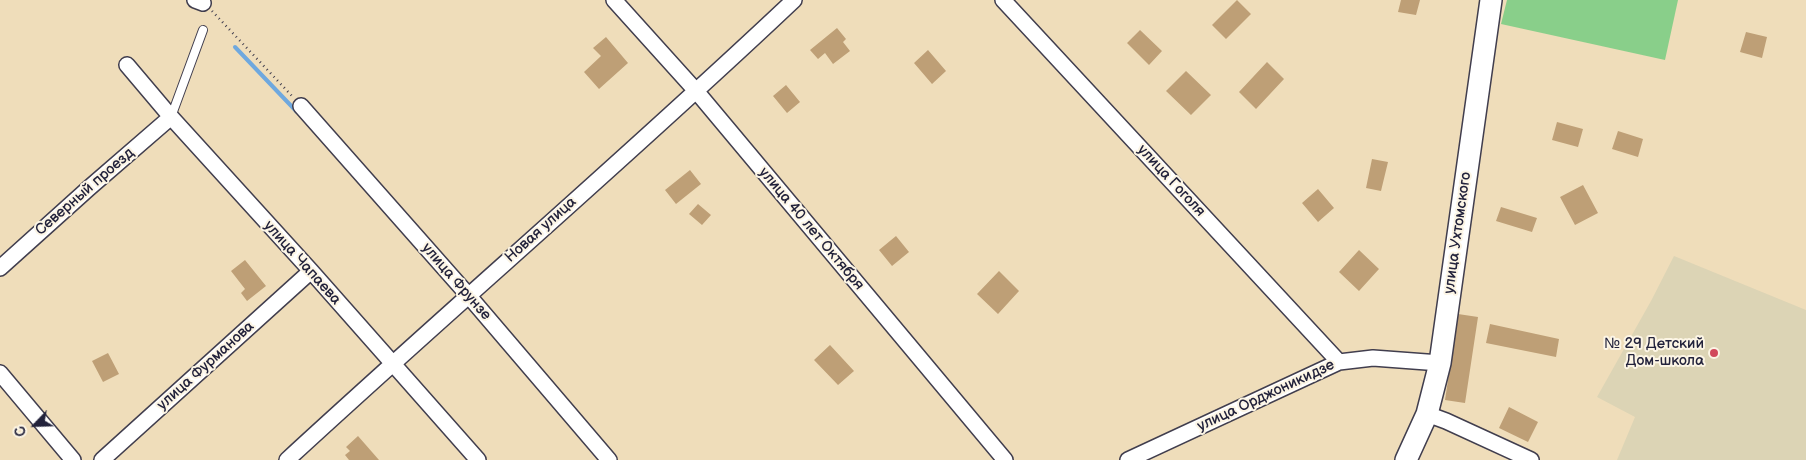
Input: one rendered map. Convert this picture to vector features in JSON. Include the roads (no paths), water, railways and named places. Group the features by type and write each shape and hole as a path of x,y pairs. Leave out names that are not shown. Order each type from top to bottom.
{"main road":[{"name":"улица Ухтомского","path":"1406,460 1427,414 1440,363 1491,0"}],"street":[{"name":"улица 40 лет Октября","path":"614,0 697,92 1005,460"},
{"name":"Новая улица","path":"287,460 392,363 697,92 794,0"},
{"name":"улица Гоголя","path":"1003,0 1339,362"},
{"name":"улица Чапаева","path":"127,65 171,117 311,271 478,460"},
{"name":"улица Фрунзе","path":"301,106 468,295 609,460"},
{"name":"Северный проезд","path":"0,268 88,188 171,117"},
{"name":"улица Фурманова","path":"102,460 311,271"},
{"name":"улица Орджоникидзе","path":"1128,460 1339,362 1373,358 1440,363"},
{"path":"0,373 73,460"},
{"path":"1427,414 1531,460"}],"lane":[{"path":"171,117 203,30"}],"waterway":[{"path":"235,47 297,112"}],"place":[{"name":"№ 29 Детский Дом-школа","path":"1714,353"}]}
